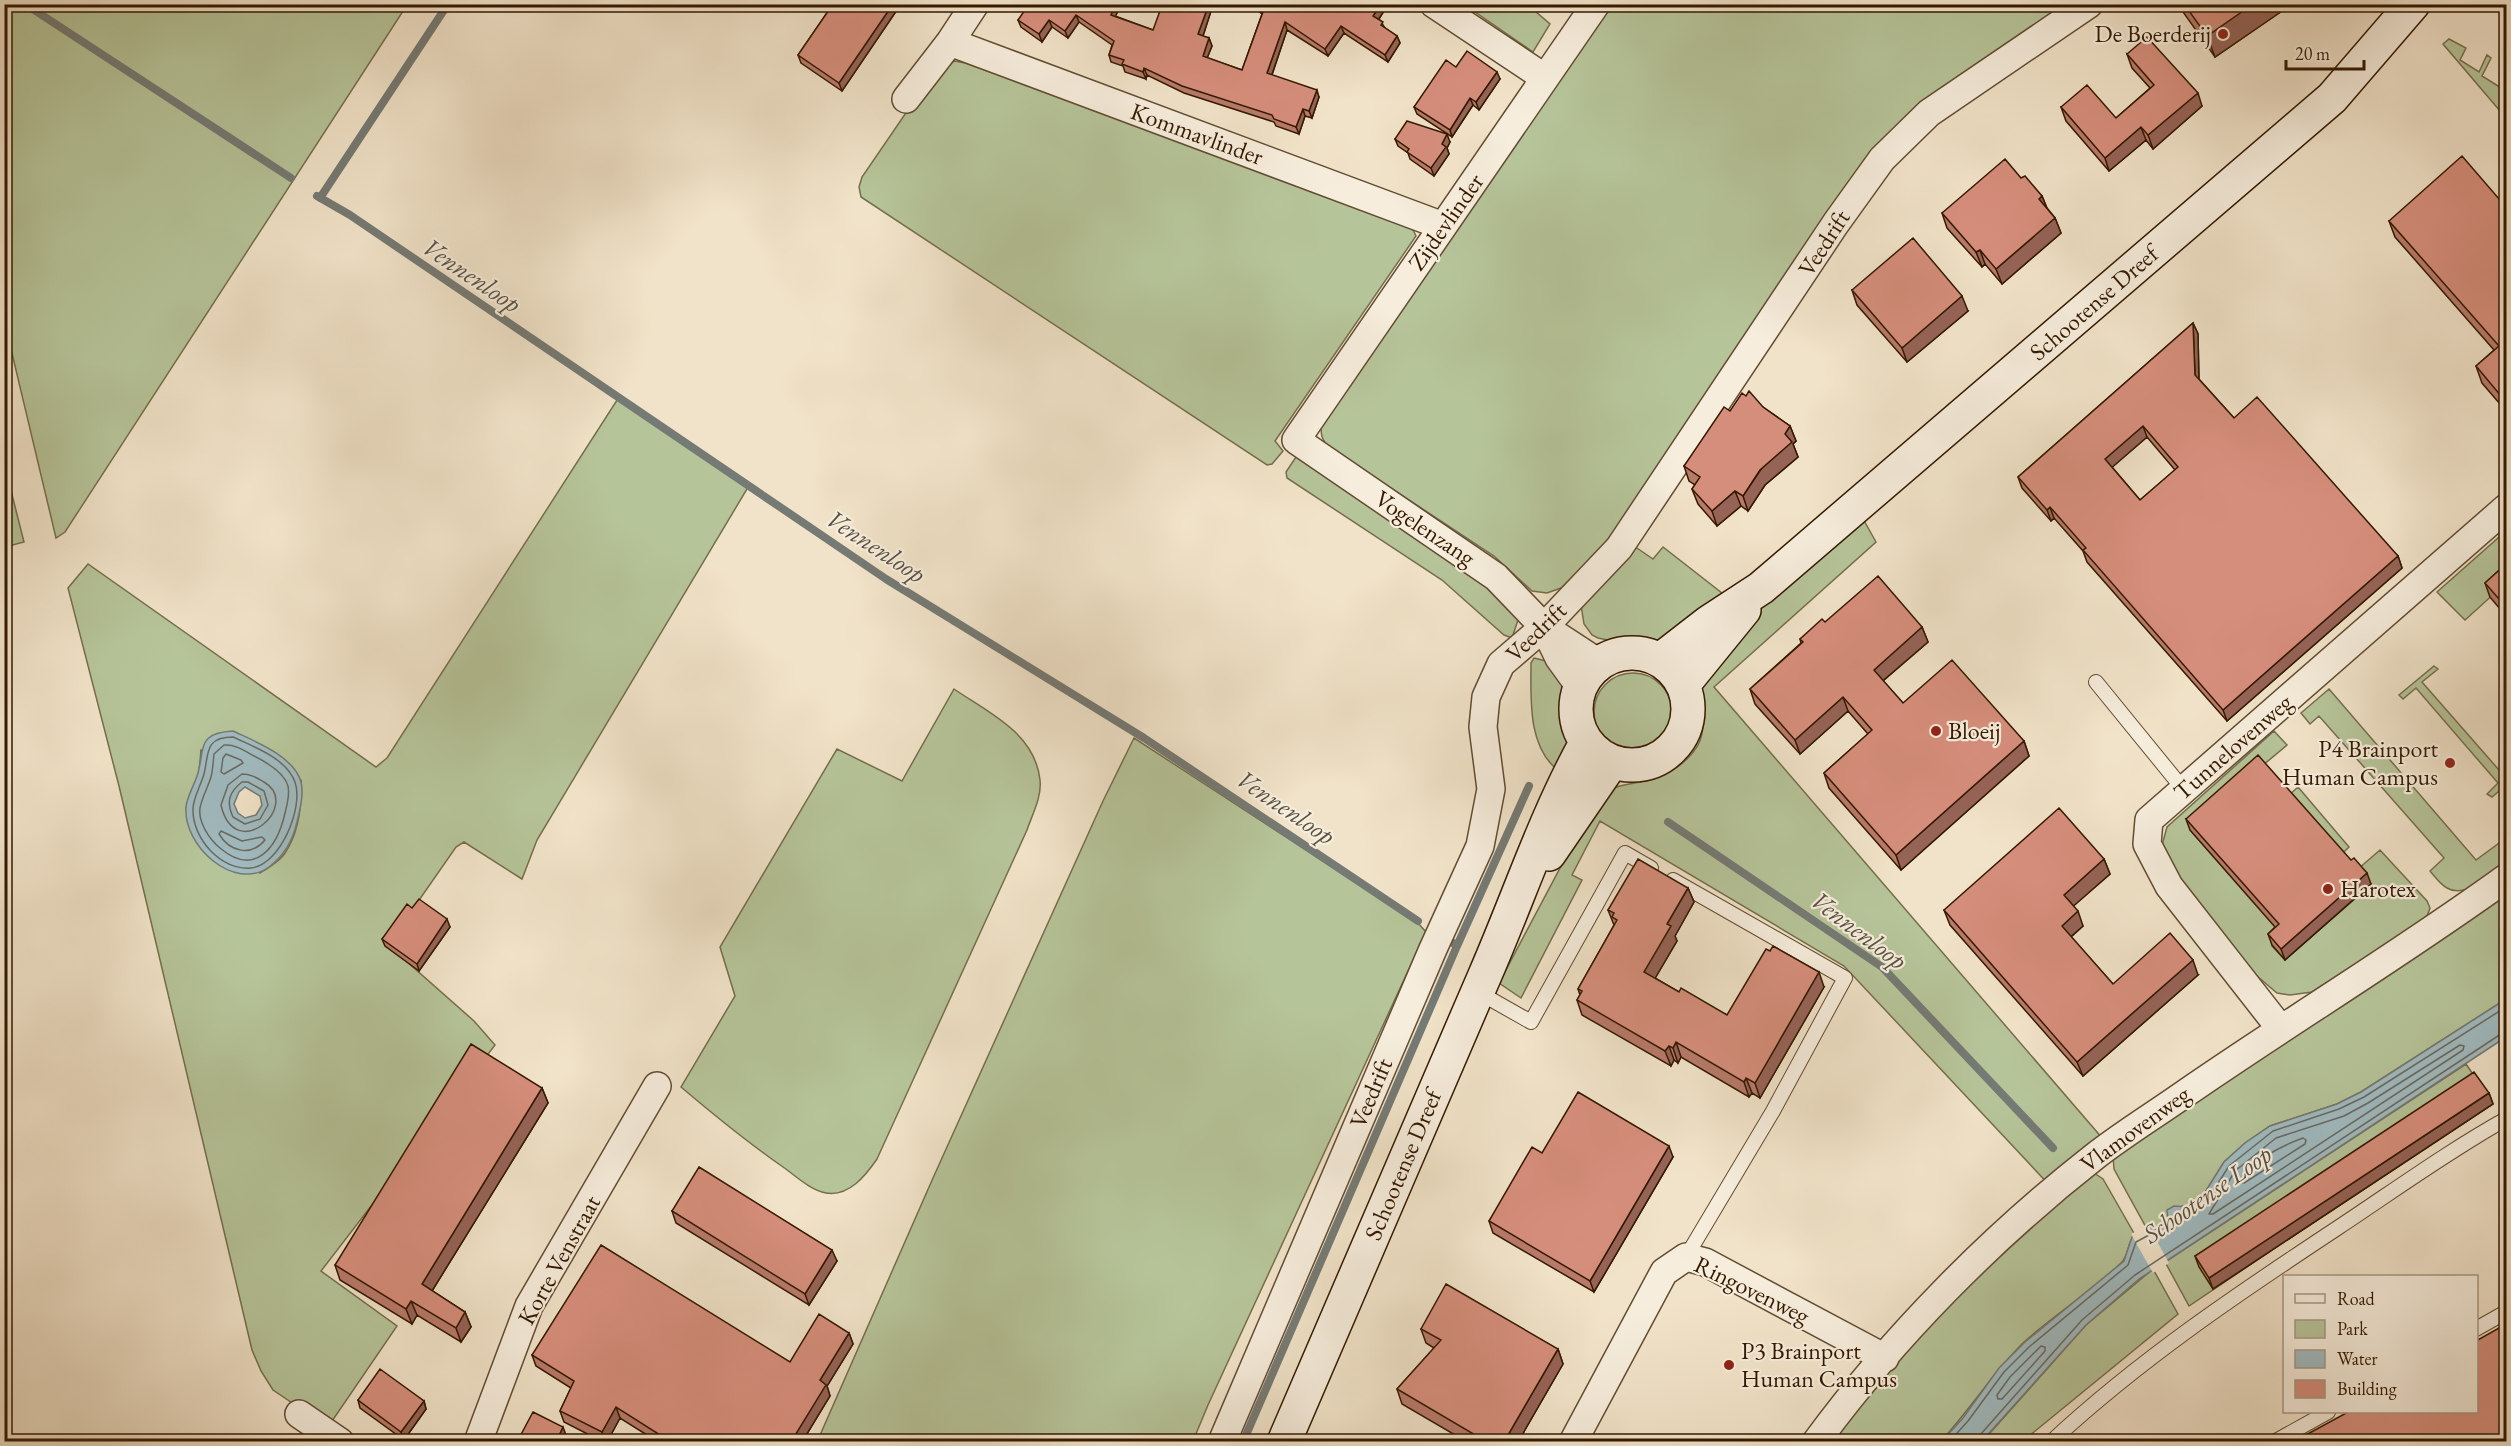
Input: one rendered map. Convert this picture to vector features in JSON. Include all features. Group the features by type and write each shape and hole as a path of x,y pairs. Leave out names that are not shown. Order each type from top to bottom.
{"street":[{"path":"906,99 950,42 975,4"},
{"path":"1434,4 1545,78"},
{"name":"Zijdevlinder","path":"1296,440 1596,4"},
{"name":"Veedrift","path":"1222,1442 1433,949 1480,846 1491,789 1483,727 1486,697 1501,664 1544,627 1619,548 1836,223 1882,159 1929,113 2089,4"},
{"name":"Schootense Dreef","path":"1659,660 1709,622 1761,588 2332,98 2413,4"},
{"name":"Kommavlinder","path":"950,42 1443,226"},
{"name":"Vogelenzang","path":"1296,440 1496,577 1590,675"},
{"name":"Tunnelovenweg","path":"2280,1028 2169,886 2147,844 2149,820 2506,508"},
{"name":"Schootense Dreef","path":"1683,686 1761,588"},
{"path":"1629,653 1644,654 1659,660 1674,670 1683,686 1688,707 1685,729 1674,747 1656,760 1634,766 1612,762 1598,754 1586,742 1578,725 1576,706 1590,675 1613,656 1629,653"},
{"name":"Schootense Dreef","path":"1284,1442 1522,888 1539,837 1562,786 1586,742"},
{"name":"Schootense Dreef","path":"1522,888 1556,846 1585,799 1612,762"},
{"name":"Vlamovenweg","path":"1816,1442 1885,1358 1952,1283 2023,1215 2095,1156 2280,1028 2457,914 2506,878"},
{"name":"Korte Venstraat","path":"478,1442 529,1306 657,1086"},
{"name":"Ringovenweg","path":"1573,1442 1664,1272 1686,1257 1705,1262 1885,1358"},
{"path":"298,1414 340,1442"}],"lane":[{"path":"2096,682 2184,790"},
{"path":"1478,992 1531,1022 1625,853 1845,978 1773,1111 1686,1257"},
{"path":"2051,1442 2087,1408 2192,1326 2398,1188 2506,1119"},
{"path":"2478,1328 2506,1312"},
{"path":"2274,1442 2326,1413"}],"green space":[{"path":"4,5 407,5 65,532 56,538 5,324"},
{"path":"1465,5 1528,5 1550,24 1533,52"},
{"path":"1608,5 2069,5 1930,99 1626,521 1587,564 1561,588 1547,593 1532,591 1494,556 1330,448 1323,439 1321,425"},
{"path":"2449,39 2466,48 2460,60 2479,72 2487,55 2491,58 2482,76 2506,91 2506,118 2443,44"},
{"path":"955,61 1405,221 1411,226 1416,236 1275,441 1283,451 1272,464 1267,465 861,197 859,187 862,177 912,104 947,64"},
{"path":"619,397 750,484 537,840 522,879 464,842 456,847 392,939 396,952 474,1021 495,1045 321,1271 397,1326 328,1427 273,1390 252,1350 119,786 68,588 88,564 376,767 387,758","holes":["201,750 301,780 299,818 294,836 280,859 260,873 186,808 199,772"]},
{"path":"1300,451 1492,578 1517,611 1518,620 1512,638 1504,635 1442,580 1287,478 1286,472"},
{"path":"4,463 24,542 5,547 4,547"},
{"path":"1862,517 1876,542 1714,687 2109,1146 2054,1190 1844,966 1600,821 1572,875 1582,880 1521,998 1499,983 1597,801 1613,788 1663,776 1692,754 1699,743 1703,729 1702,684 1757,611"},
{"path":"2506,531 2506,583 2465,620 2437,592"},
{"path":"1631,544 1653,559 1663,547 1727,597 1658,644 1617,642 1592,635 1584,624 1581,605"},
{"path":"1534,658 1550,662 1565,687 1563,716 1568,745 1560,772 1549,762 1536,736 1531,707 1531,663"},
{"path":"2434,666 2438,669 2422,682 2506,778 2506,785 2492,797 2487,794 2498,783 2416,688 2403,699 2399,695"},
{"path":"1633,673 1648,676 1661,684 1669,697 1672,712 1669,727 1661,740 1648,748 1633,751 1618,748 1605,740 1597,727 1594,712 1597,697 1605,684 1618,676"},
{"path":"954,689 995,716 1020,737 1036,764 1040,780 1038,799 1027,830 877,1159 868,1172 849,1188 842,1192 826,1193 803,1182 681,1087 735,996 720,947 837,749 902,781"},
{"path":"2329,689 2476,860 2506,838 2506,860 2479,883 2463,890 2455,891 2440,883 2430,871 2444,858 2319,716 2310,724 2301,713"},
{"path":"2274,731 2287,745 2262,766 2283,935 2272,946 2285,960 2371,885 2358,869 2380,850 2427,901 2430,908 2426,919 2312,992 2290,995 2277,993 2251,971 2169,873 2161,849 2167,827"},
{"path":"1134,738 1418,923 1426,932 1193,1441 817,1442 933,1178 1103,801"},
{"path":"2298,787 2349,847 2341,855 2288,796"},
{"path":"2506,890 2506,999 2361,1092 2337,1104 2270,1126 2245,1143 2224,1162 2199,1202 2188,1207 2182,1206 2169,1216 2164,1228 2147,1229 2114,1169 2113,1156"},
{"path":"2466,1064 2492,1102 2189,1306 2165,1262"},
{"path":"2094,1173 2103,1179 2135,1235 2124,1260 2098,1284 2024,1342 1941,1441 1831,1442 1915,1340 1972,1279"},
{"path":"2153,1269 2178,1314 2023,1441 1982,1442 2086,1325"}],"water":[{"path":"233,731 272,750 290,764 301,782 300,807 290,841 274,863 255,873 241,874 213,861 202,850 187,822 186,807 198,773 203,748 208,738 222,732","holes":["245,787 260,796 262,805 256,815 245,818 238,813 234,804 239,792"]},
{"name":"Schootense Loop","path":"2506,999 2506,1037 2139,1279 2086,1325 1982,1441 1941,1442 1963,1418 1999,1368 2025,1342 2124,1261 2132,1237 2150,1227 2163,1228 2168,1221 2167,1210 2174,1206 2188,1207 2199,1202 2224,1162 2245,1143 2270,1126 2337,1104 2361,1092"}],"pier":[{"path":"2148,1225 2169,1263 2153,1273 2131,1234"}],"building":[{"path":"833,4 893,4 839,83 798,55"},
{"path":"1029,4 1112,4 1114,6 1111,15 1153,30 1161,8 1165,9 1168,4 1209,4 1198,34 1209,38 1203,56 1242,70 1264,9 1257,4 1381,4 1373,16 1397,36 1385,55 1341,26 1325,49 1285,22 1267,73 1317,90 1309,111 1303,109 1296,127 1274,119 1272,115 1182,86 1144,68 1143,72 1122,64 1124,60 1109,55 1114,41 1076,15 1065,31 1049,20 1039,34 1018,20"},
{"path":"2184,4 2253,4 2207,36"},
{"path":"2147,37 2198,93 2148,135 2141,127 2105,158 2061,107 2087,85 2116,118 2154,85 2127,54"},
{"path":"1467,51 1497,72 1476,102 1470,98 1450,130 1414,107 1446,60 1456,67"},
{"path":"1407,121 1447,134 1442,144 1446,147 1431,168 1407,152 1409,149 1395,139"},
{"path":"2462,156 2506,207 2506,402 2476,366 2499,346 2389,221"},
{"path":"2005,159 2021,178 2025,176 2042,196 2039,199 2055,218 1996,269 1980,250 1976,252 1942,213"},
{"path":"1913,238 1962,296 1902,348 1852,290"},
{"path":"2193,323 2195,375 2234,418 2257,397 2398,556 2223,710 2083,550 2086,548 2050,507 2047,510 2018,477","holes":["2143,426 2178,467 2140,500 2105,459"]},
{"path":"1749,391 1763,407 1790,426 1785,434 1792,442 1760,470 1743,496 1735,491 1712,511 1692,489 1700,477 1684,466 1724,407 1730,411 1742,393 1746,396"},
{"path":"2506,564 2506,607 2485,583"},
{"name":"Bloeij","path":"1878,576 1922,627 1874,670 1903,703 1952,660 2024,741 1896,855 1824,773 1872,730 1843,697 1795,740 1750,689 1803,642 1800,639 1822,619 1825,622"},
{"path":"2258,755 2351,860 2354,858 2367,873 2281,949 2268,934 2279,924 2186,819"},
{"path":"2059,808 2104,859 2064,895 2078,911 2062,926 2113,984 2170,933 2193,960 2077,1062 1944,910"},
{"path":"1638,859 1688,888 1667,924 1671,926 1644,972 1679,992 1681,988 1727,1015 1766,949 1770,951 1773,946 1819,972 1755,1083 1746,1078 1744,1082 1676,1042 1673,1048 1669,1046 1665,1051 1577,1000 1582,991 1578,989 1617,920 1612,917 1614,913 1608,910"},
{"path":"419,899 447,919 417,964 382,939 407,904 412,908"},
{"path":"471,1044 542,1088 422,1284 465,1312 456,1328 411,1301 406,1309 335,1265"},
{"path":"2474,1072 2489,1093 2209,1278 2195,1256"},
{"path":"1578,1092 1669,1146 1590,1281 1489,1221 1532,1147 1542,1153"},
{"path":"699,1167 832,1250 805,1294 672,1211"},
{"path":"601,1245 790,1362 819,1314 849,1333 820,1380 826,1385 791,1442 671,1442 616,1407 602,1432 560,1411 574,1381 532,1355"},
{"path":"1446,1284 1558,1349 1504,1442 1487,1442 1397,1389 1441,1340 1421,1329"},
{"path":"2506,1324 2506,1442 2293,1442 2346,1413 2478,1413 2478,1340"},
{"path":"380,1369 424,1401 401,1432 358,1400"},
{"path":"533,1412 563,1427 556,1442 517,1442"}],"waterway":[{"name":"Vennenloop","path":"25,4 291,178"},
{"path":"320,198 448,4"},
{"name":"Vennenloop","path":"317,196 350,215 886,579 1144,738 1418,921"},
{"name":"Vennenloop","path":"1449,940 1457,946 1529,786"},
{"name":"Vennenloop","path":"1668,822 1882,967 2053,1148"},
{"path":"1243,1442 1457,946"}],"place":[{"name":"De Boerderij","path":"2223,34"},
{"name":"Bloeij","path":"1936,731"},
{"name":"P4 Brainport Human Campus","path":"2450,763"},
{"name":"Harotex","path":"2328,889"},
{"name":"P3 Brainport Human Campus","path":"1729,1365"}]}
